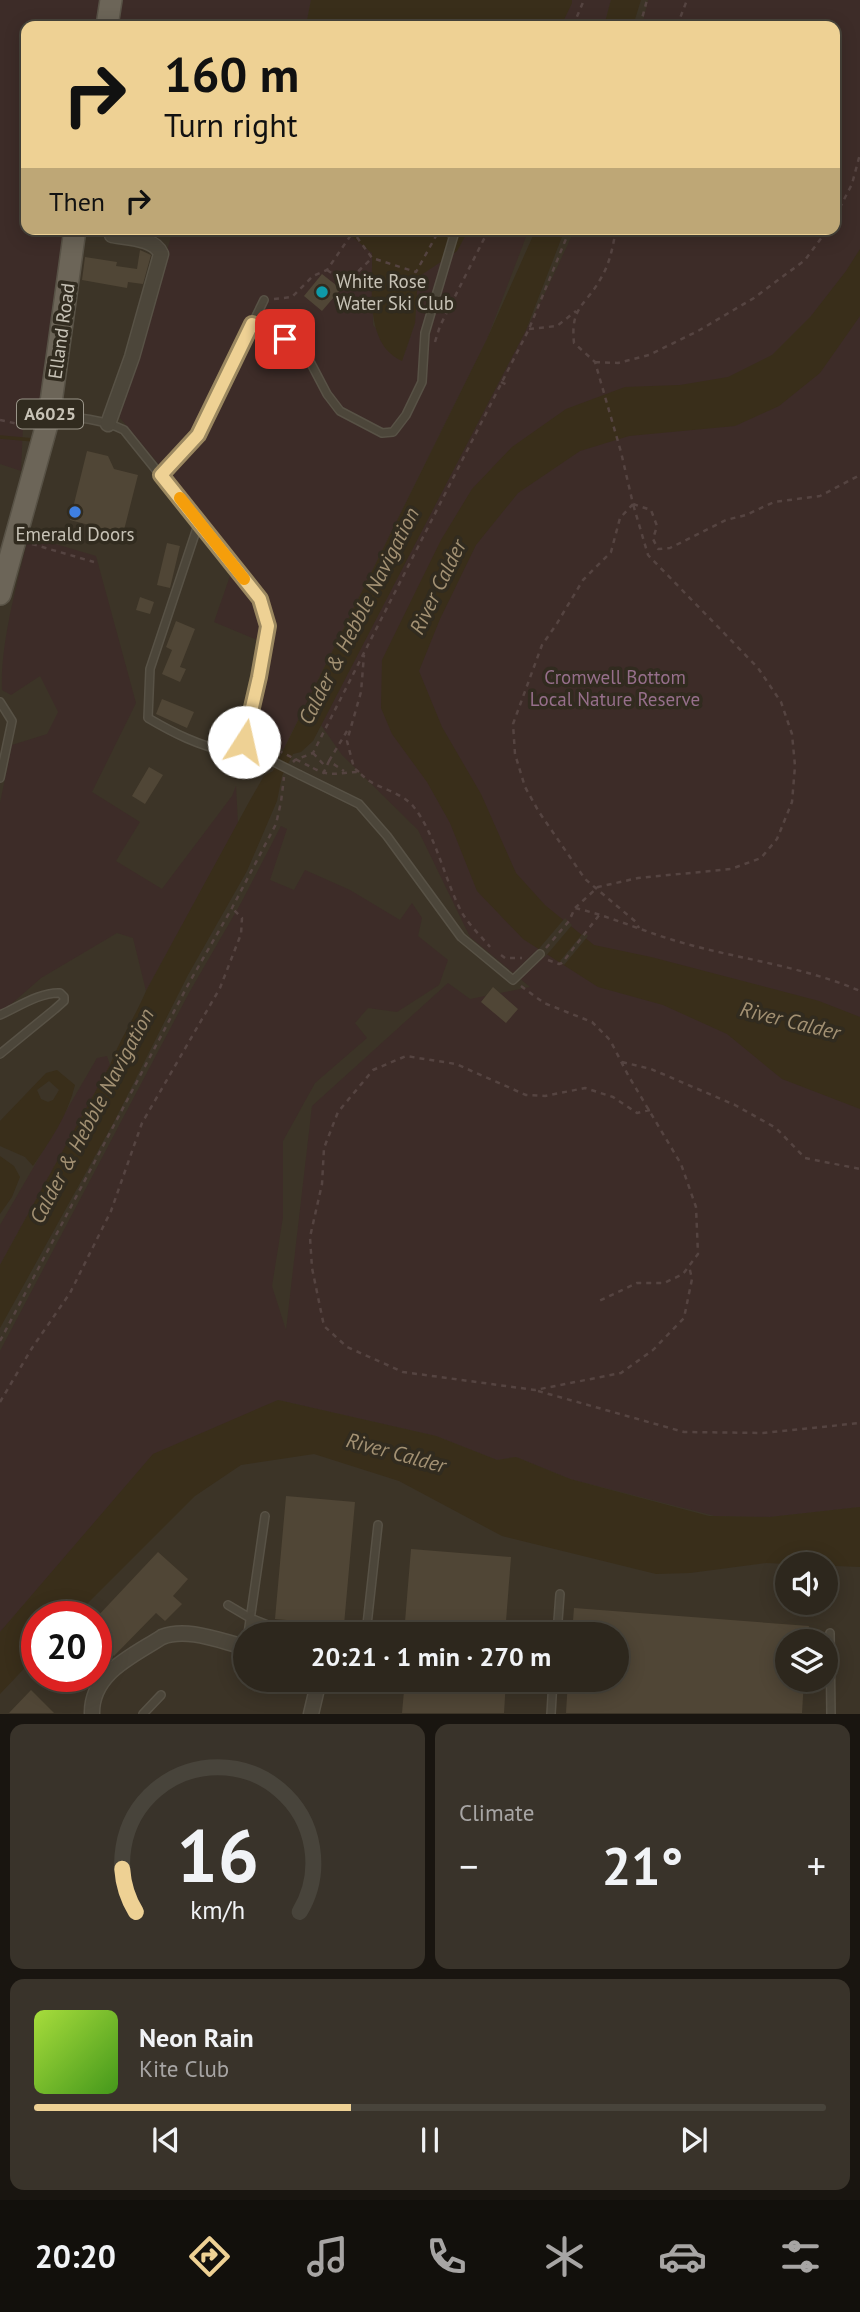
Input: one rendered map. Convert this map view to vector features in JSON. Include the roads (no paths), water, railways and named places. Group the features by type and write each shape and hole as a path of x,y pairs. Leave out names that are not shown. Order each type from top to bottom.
{"main road":[{"path":"108,21 111,0"},
{"name":"Elland Road","path":"0,594 49,417 74,235"}],"street":[{"path":"108,424 132,357 161,254 160,249 153,243 112,237"},
{"path":"92,1713 92,1686 110,1671 166,1635 189,1634 233,1644"},
{"path":"311,1713 316,1692"}],"lane":[{"path":"252,324 285,339 305,352 327,394 340,411 382,433 393,432 406,415 422,382 425,333 454,235"},
{"path":"161,475 198,435 264,300"},
{"path":"49,417 76,418 124,430 199,522 260,599 268,626 259,677 244,742 228,752 178,736 148,718 150,669 199,522"},
{"path":"0,702 12,721 0,778"},
{"path":"244,742 251,751 359,804 387,836 461,937 513,980 539,955"},
{"path":"0,1015 43,996 60,993 64,997 64,1001 0,1054"},
{"path":"250,1622 265,1516"},
{"path":"367,1622 379,1525"},
{"path":"558,1622 560,1594"},
{"path":"228,1605 260,1622"},
{"path":"551,1713 552,1692"},
{"path":"831,1692 831,1713"},
{"path":"142,1713 161,1695"}],"water":[{"path":"311,0 572,0 563,21 307,21"},
{"path":"611,0 641,0 635,21 605,21"},
{"path":"350,235 466,235 457,251 418,277 415,323 402,361 390,353 381,342 376,329 372,299 372,253"},
{"name":"Calder & Hebble Navigation","path":"533,235 563,235 526,330 313,741 301,752 293,754 282,776 277,801 247,871 188,975 116,1118 0,1328 0,1265 110,1065 146,991 249,802 264,776 273,771 487,339"},
{"name":"River Calder","path":"860,249 860,316 820,373 779,406 735,426 629,436 580,451 518,493 476,545 440,619 419,671 442,727 481,794 516,873 545,905 594,945 651,957 819,1001 860,1017 860,1109 782,1079 727,1034 663,1005 598,987 523,939 477,891 450,823 427,782 392,734 381,708 382,660 441,540 472,489 512,447 566,409 625,387 680,385 728,377 772,355 811,316"},
{"path":"57,1070 75,1085 63,1117 33,1166 25,1157 0,1146 0,1121 46,1073","holes":["49,1081 59,1090 53,1100 48,1102 41,1099 37,1090"]},
{"path":"0,1156 14,1166 20,1177 12,1197 0,1214"},
{"name":"River Calder","path":"278,1400 436,1436 497,1460 516,1457 570,1479 709,1516 770,1517 860,1507 860,1567 838,1566 838,1552 775,1552 775,1563 656,1574 502,1536 399,1481 314,1454 241,1465 195,1496 90,1601 27,1601 153,1454"},
{"path":"21,1608 21,1672 0,1694 0,1632"}],"waterway":[{"path":"0,437 34,440"}],"place":[{"name":"White Rose Water Ski Club","path":"322,292"},
{"name":"Emerald Doors","path":"75,512"}],"park label":[{"name":"Cromwell Bottom Local Nature Reserve","path":"615,688"}]}
